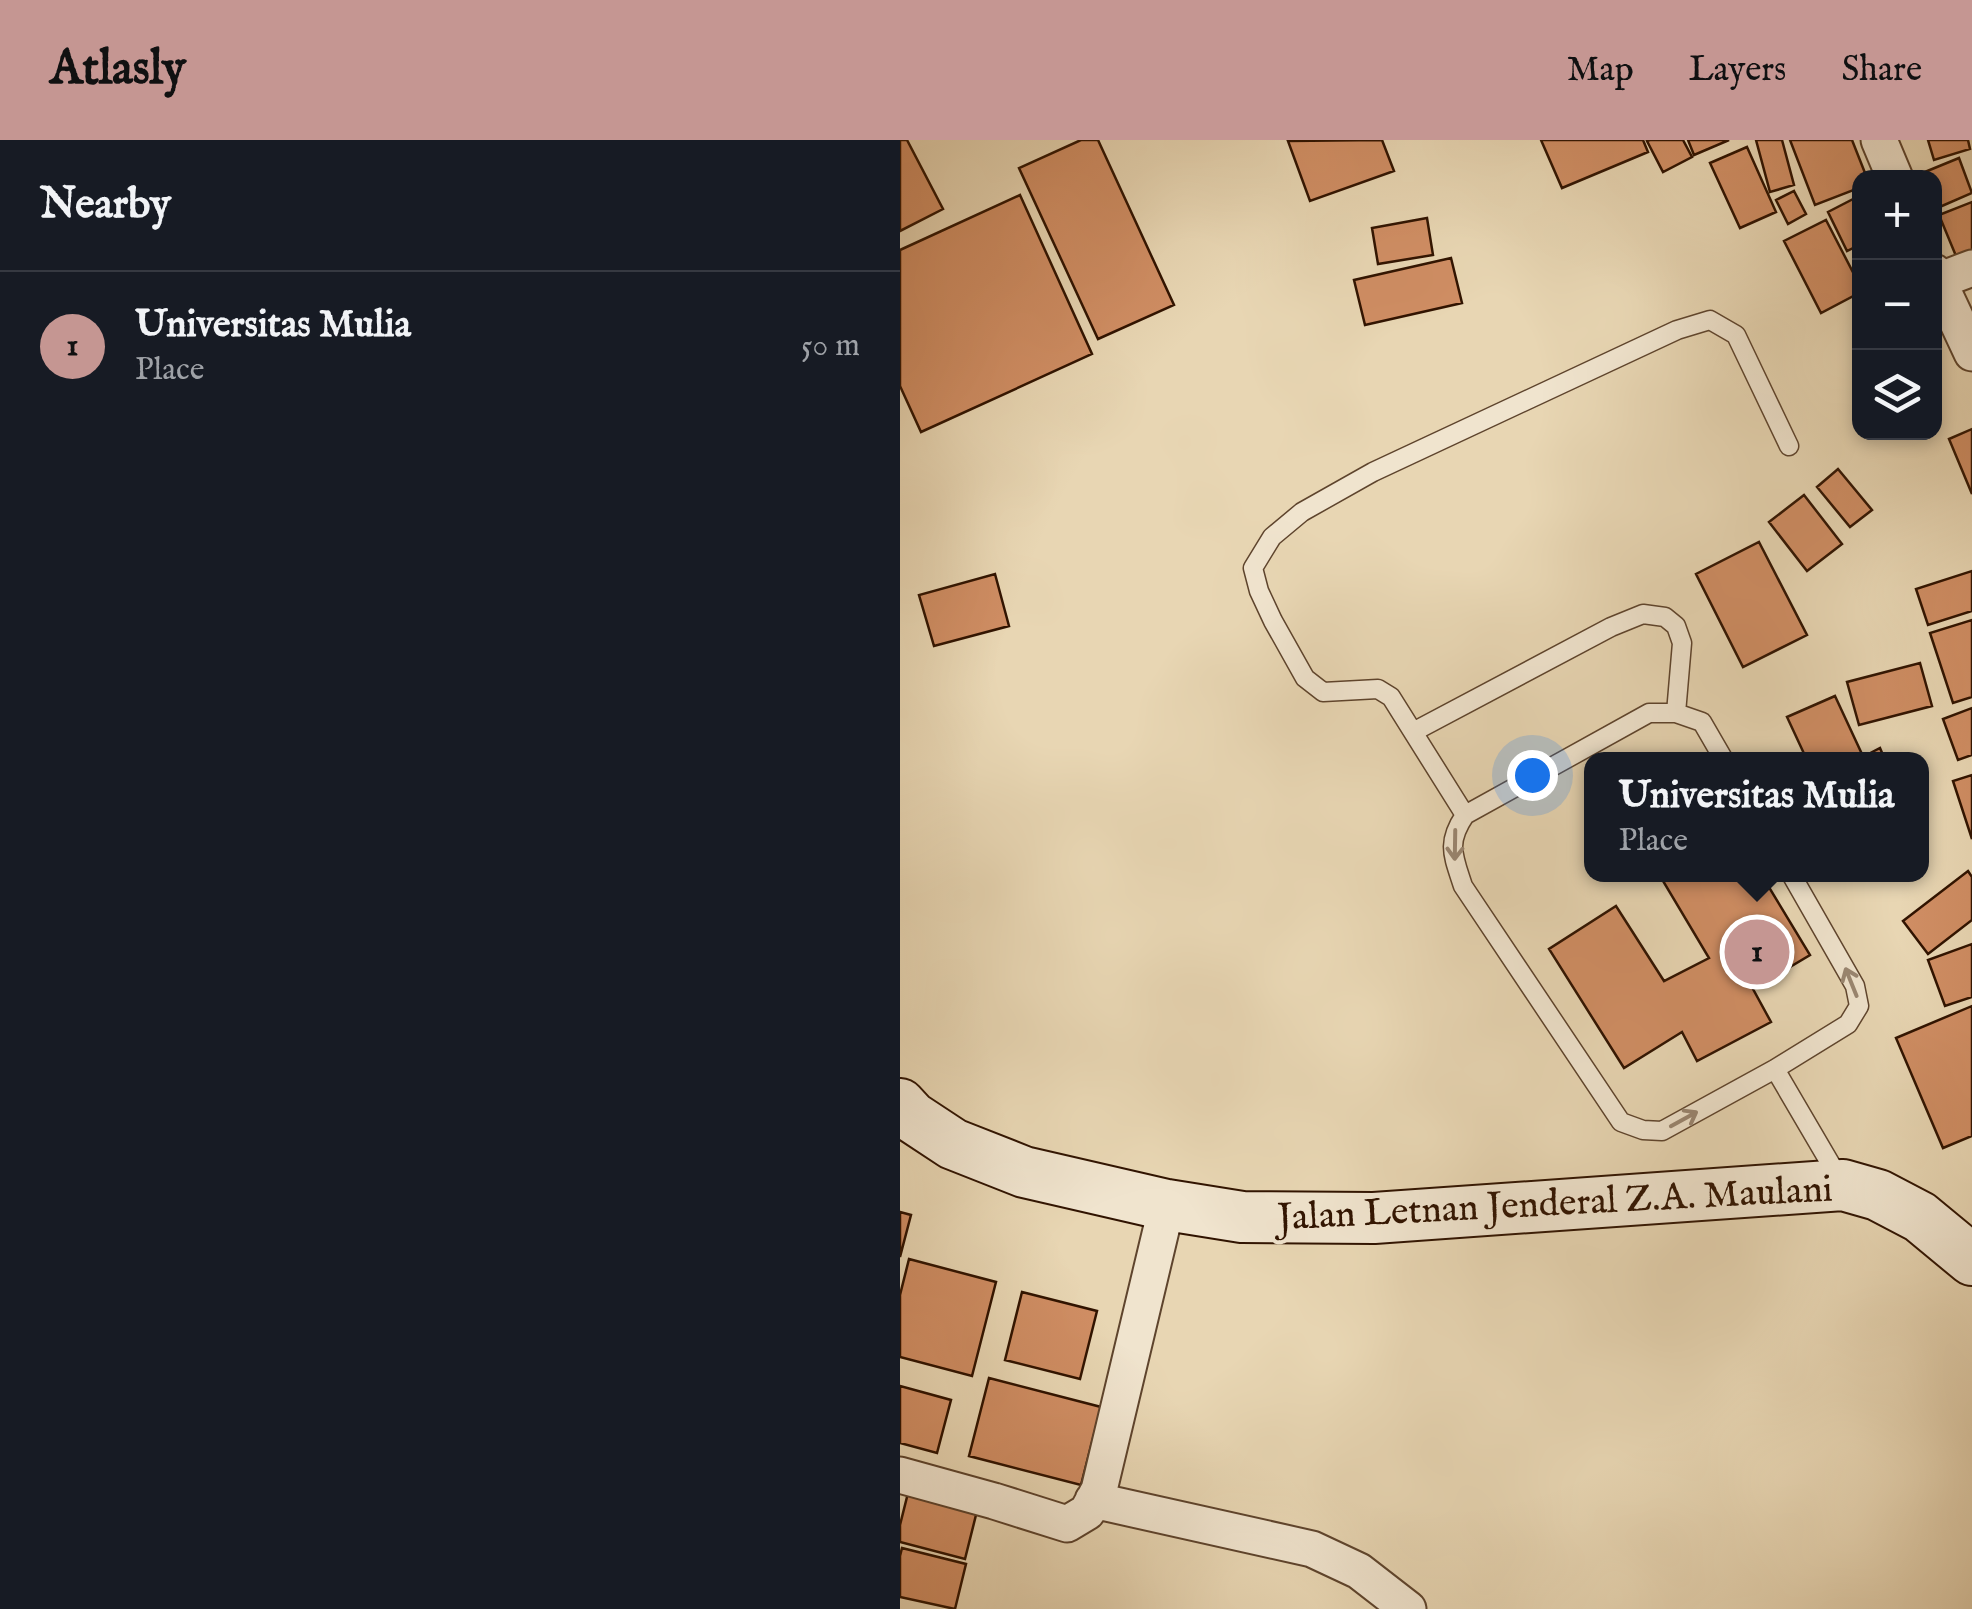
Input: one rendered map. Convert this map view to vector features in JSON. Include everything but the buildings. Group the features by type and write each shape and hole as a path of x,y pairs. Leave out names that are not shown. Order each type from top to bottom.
{"street":[{"path":"1880,140 1892,170"},
{"path":"1942,276 1972,268"},
{"path":"1942,290 1972,353"},
{"name":"Jalan Letnan Jenderal Z.A. Maulani","path":"900,1104 912,1117 953,1144 1024,1172 1242,1217 1374,1218 1843,1185 1878,1195 1920,1217 1972,1260"},
{"path":"900,1475 1066,1524 1087,1512 1099,1490 1166,1204"},
{"path":"1093,1500 1312,1549 1360,1571 1408,1609"}],"lane":[{"path":"1464,814 1391,698 1378,689 1323,692 1306,678 1273,621 1253,568 1272,537 1302,512 1372,472 1677,330 1710,320 1736,335 1789,446"},
{"path":"1413,732 1611,627 1644,614 1664,617 1676,626 1682,643 1676,713"},
{"path":"1719,752 1702,722 1676,713 1649,713 1464,814 1452,833 1454,858 1463,886 1621,1122 1643,1130 1662,1131 1775,1070 1848,1024 1858,1006 1856,986 1796,882"},
{"path":"1775,1070 1843,1185"}],"place":[{"name":"Universitas Mulia","path":"1757,952"}]}
